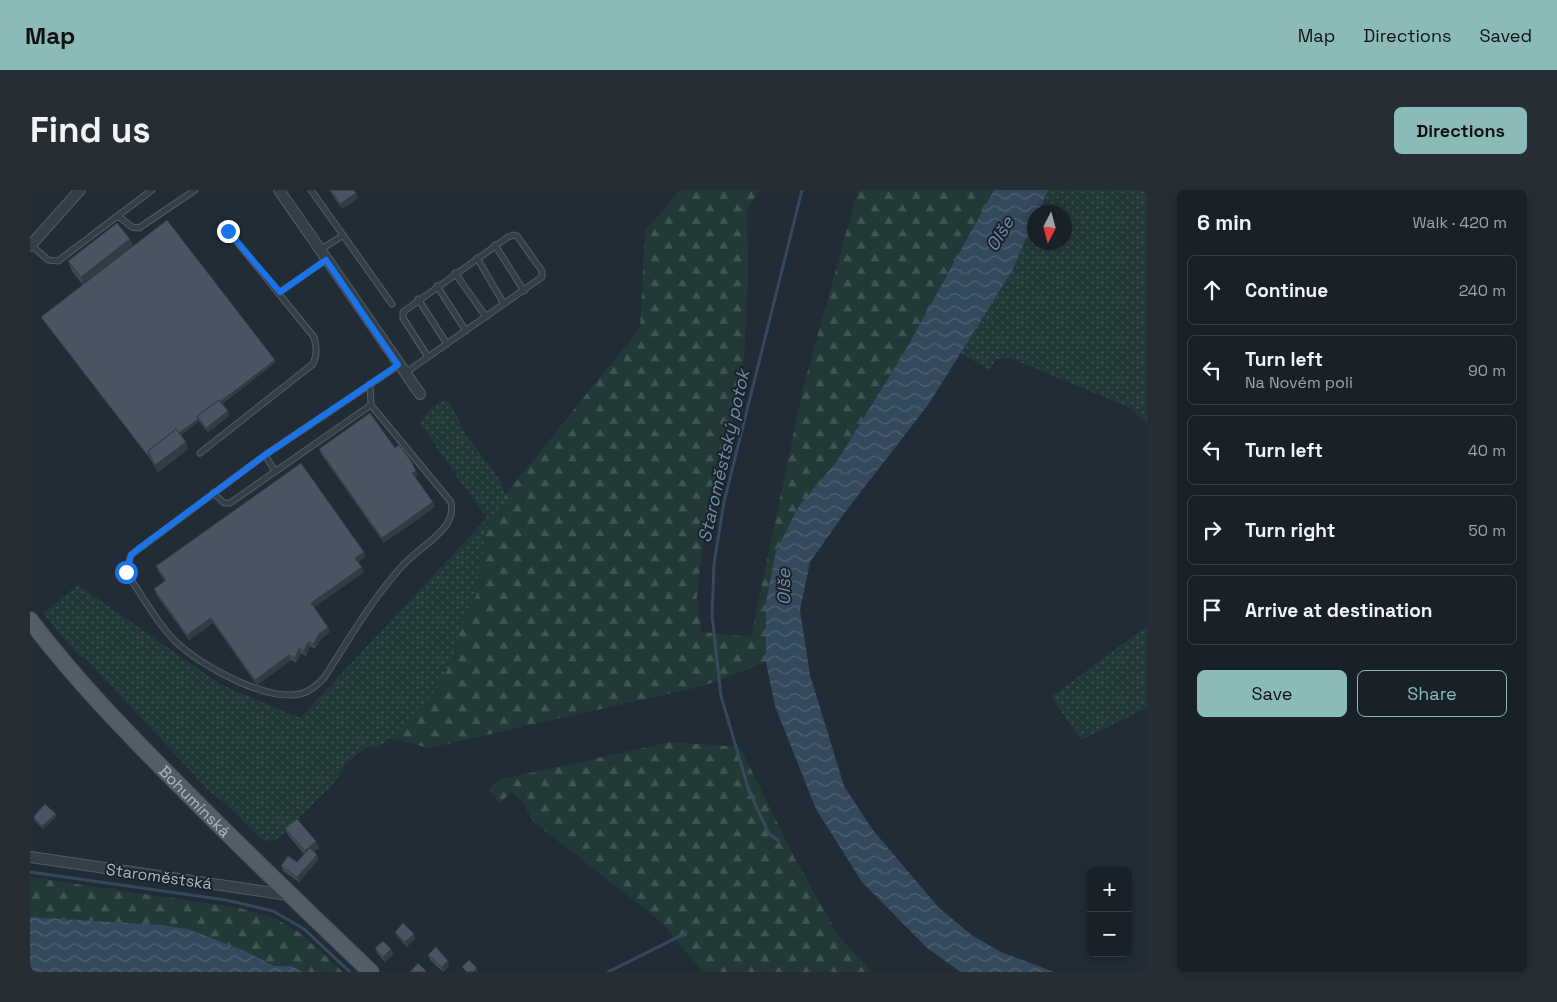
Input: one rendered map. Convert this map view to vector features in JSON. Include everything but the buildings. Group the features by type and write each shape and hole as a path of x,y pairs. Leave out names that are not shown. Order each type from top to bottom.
{"main road":[{"name":"Bohumínská","path":"30,620 126,730 288,894 371,972"}],"street":[{"path":"30,244 80,190"},
{"path":"279,190 420,394"},
{"name":"Staroměstská","path":"30,857 288,894"}],"lane":[{"path":"30,244 48,260 58,261 152,190"},
{"path":"118,216 132,227 139,228 195,190"},
{"path":"311,190 392,304"},
{"path":"200,453 313,364 317,347 314,337 280,292 228,231"},
{"path":"320,250 342,236"},
{"path":"370,384 371,405 451,502 450,522 404,565 367,610 324,678 305,693 275,695 241,684 191,654 174,640 126,572 131,555 265,455 370,384 428,357 539,280 542,271 517,236 510,236 495,245 405,309 402,318 428,357"},
{"path":"495,245 524,290"},
{"path":"477,258 504,304"},
{"path":"280,292 326,260"},
{"path":"456,273 486,317"},
{"path":"437,286 466,331"},
{"path":"418,299 447,344"},
{"path":"214,493 224,503 230,503 371,405"},
{"path":"265,455 275,471"}],"green space":[{"path":"680,190 759,190 747,211 748,279 744,358 736,406 704,532 697,597 701,632 751,637 803,388 858,190 994,190 905,351 837,461 799,506 777,551 766,602 766,662 703,686 429,748 390,738 435,691 453,660 463,617 476,597 486,529 503,507 505,495 640,328 645,231"},
{"path":"1048,190 1147,190 1147,425 1130,408 1010,358 996,359 990,370 960,353 1012,271 1027,236 1027,250 1072,250 1072,205 1041,205"},
{"path":"445,400 450,403 466,435 501,481 505,497 503,507 486,529 476,597 463,617 453,660 435,691 420,709 390,738 378,747 366,747 345,765 335,782 277,840 268,841 261,839 225,803 210,792 87,660 75,652 43,613 78,585 220,684 300,718 487,518 455,474 457,471 453,471 420,423 431,407"},
{"path":"1147,626 1147,708 1081,740 1051,697"},
{"path":"670,742 740,747 795,859 838,935 872,972 703,972 661,922 534,822 522,802 512,792 500,803 489,790 498,780"},
{"path":"30,877 239,908 276,919 300,933 343,972 302,972 292,966 274,966 245,951 188,929 161,925 30,917"}],"water":[{"name":"Olše","path":"994,190 1048,190 1041,205 1027,205 1027,236 1012,271 928,405 846,511 810,562 800,610 810,675 844,786 872,829 939,908 973,936 1003,953 1054,972 961,972 927,948 862,882 816,809 775,706 766,662 766,602 776,551 799,506 837,461 905,351"},
{"path":"30,917 161,925 188,929 245,951 274,966 292,966 302,972 30,972"}],"waterway":[{"name":"Staroměstský potok","path":"778,840 769,834 749,791 721,696 712,615 714,564 724,502 802,190"},
{"path":"30,872 226,900 273,911 304,929 350,972"},
{"path":"608,972 686,933"}],"route":[{"path":"126,572 127,563 131,555 138,549 265,455 398,365 326,260 280,292 228,231"}]}
